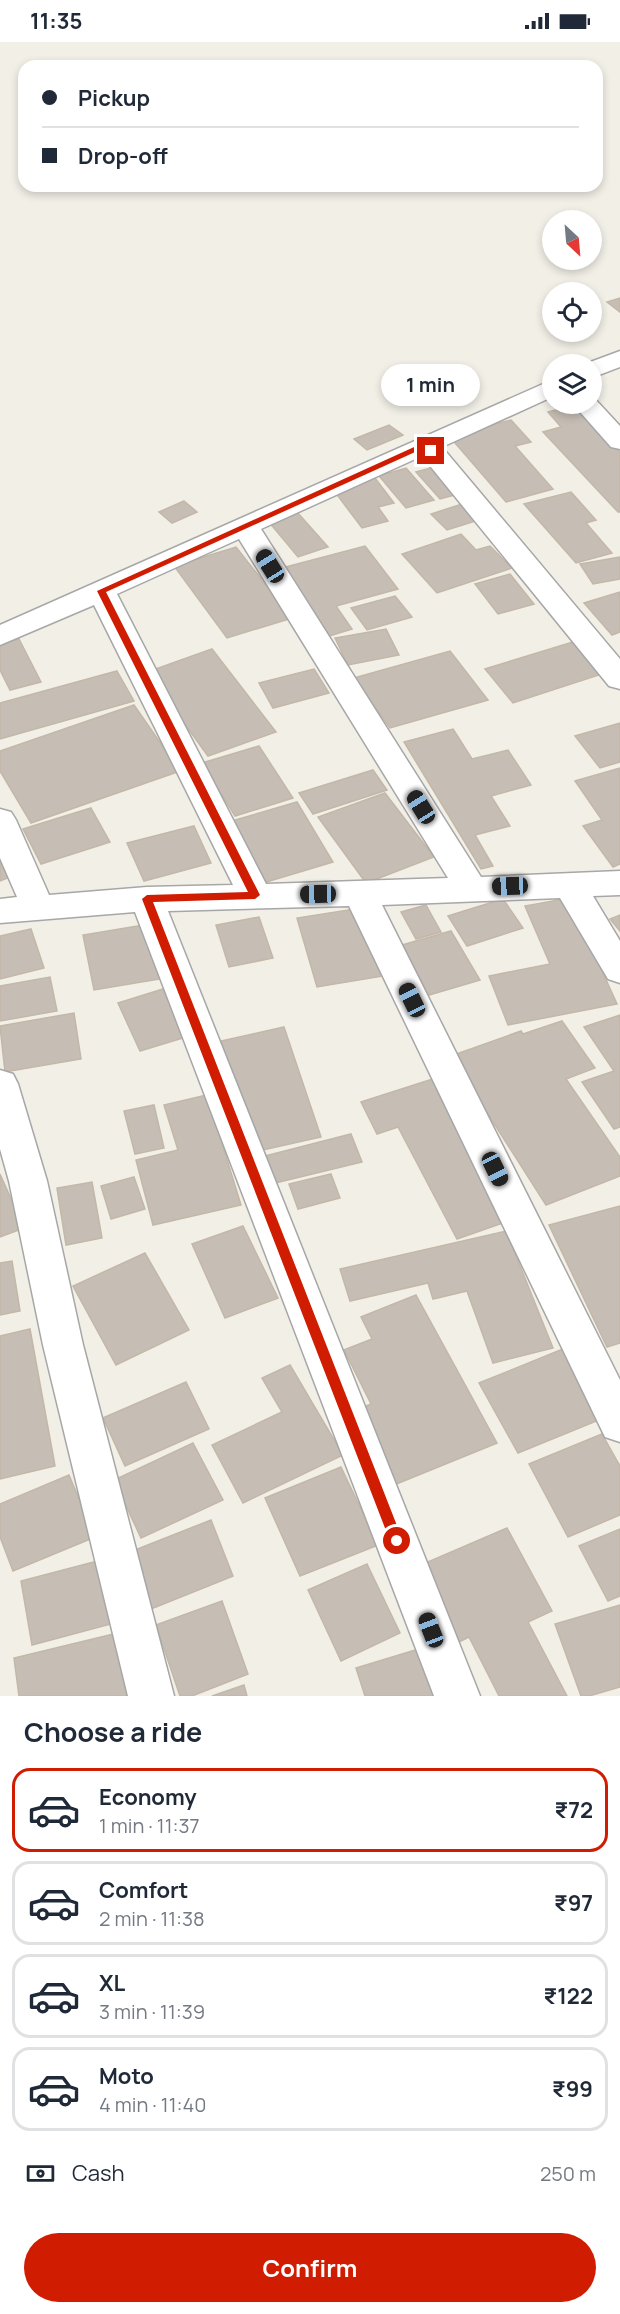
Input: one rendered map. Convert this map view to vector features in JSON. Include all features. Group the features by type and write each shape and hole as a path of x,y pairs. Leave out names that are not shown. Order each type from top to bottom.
{"street":[{"path":"602,366 620,358"},
{"path":"0,636 542,393"},
{"path":"595,414 620,441"},
{"path":"426,445 620,680"},
{"path":"245,526 471,888"},
{"path":"101,591 255,895"},
{"path":"0,820 38,907"},
{"path":"0,911 147,899 360,894 620,883"},
{"path":"569,885 620,970"},
{"path":"360,894 620,1423"},
{"path":"147,899 457,1696"},
{"path":"0,1084 28,1181 63,1345 151,1696"}],"building":[{"path":"620,298 620,312 607,302"},
{"path":"550,414 584,414 620,452 620,512 543,432 561,427"},
{"path":"511,420 531,442 515,446 553,489 506,502 449,436"},
{"path":"389,425 403,435 367,450 354,439"},
{"path":"438,466 462,493 440,499 416,472"},
{"path":"406,468 434,500 406,508 379,476"},
{"path":"375,478 394,503 378,507 388,521 362,528 332,488"},
{"path":"571,492 596,520 586,523 612,553 576,563 524,504"},
{"path":"184,501 197,512 172,523 159,512"},
{"path":"465,503 482,519 447,530 431,514"},
{"path":"297,512 328,547 298,557 268,521"},
{"path":"461,534 476,550 490,546 512,568 437,593 402,554"},
{"path":"365,546 398,589 336,606 352,629 329,636 282,568"},
{"path":"236,547 292,618 227,638 174,566"},
{"path":"620,557 620,579 593,584 580,564"},
{"path":"510,574 534,604 498,614 475,584"},
{"path":"620,592 620,632 612,635 584,603"},
{"path":"395,596 412,617 367,630 351,608"},
{"path":"386,629 399,655 348,665 335,638"},
{"path":"19,639 41,682 10,690 0,670 0,644"},
{"path":"579,640 608,672 513,703 485,669"},
{"path":"212,649 276,732 208,756 147,672"},
{"path":"450,651 488,700 390,728 354,678"},
{"path":"314,669 329,693 273,708 259,683"},
{"path":"117,671 134,701 0,739 0,703"},
{"path":"134,705 180,771 31,823 0,771 0,751"},
{"path":"620,723 620,762 600,768 575,736"},
{"path":"453,729 472,759 508,750 531,785 491,796 510,826 475,835 493,866 481,869 404,742"},
{"path":"259,746 293,798 235,816 202,763"},
{"path":"620,768 620,864 613,867 583,826 602,820 575,781"},
{"path":"373,770 387,790 313,814 299,793"},
{"path":"385,793 434,857 366,883 318,817"},
{"path":"297,802 333,862 266,882 232,821"},
{"path":"91,808 110,842 41,864 23,829"},
{"path":"194,826 211,863 144,881 127,843"},
{"path":"0,845 18,874 0,881"},
{"path":"569,898 617,1004 508,1025 489,976 550,964 525,906"},
{"path":"503,899 523,928 467,946 448,916"},
{"path":"426,905 441,932 416,939 401,912"},
{"path":"361,908 383,976 317,987 297,918"},
{"path":"620,915 620,931 610,919"},
{"path":"259,917 273,958 229,967 216,925"},
{"path":"149,924 160,979 94,990 83,935"},
{"path":"31,929 44,968 0,979 0,936"},
{"path":"451,931 480,980 429,995 402,945"},
{"path":"50,977 57,1011 0,1021 0,986"},
{"path":"163,989 186,1037 140,1051 118,1003"},
{"path":"74,1013 81,1059 5,1072 0,1026"},
{"path":"620,1015 620,1127 614,1129 582,1082 614,1071 584,1027"},
{"path":"562,1021 595,1068 566,1079 620,1157 620,1176 546,1205 451,1056 521,1031 523,1034"},
{"path":"284,1027 321,1137 254,1152 221,1041"},
{"path":"436,1078 514,1219 457,1239 398,1127 377,1134 361,1102"},
{"path":"207,1095 241,1205 153,1225 136,1160 178,1150 164,1105"},
{"path":"154,1105 164,1148 135,1154 124,1111"},
{"path":"351,1134 362,1162 275,1183 265,1156"},
{"path":"0,1174 24,1228 0,1237"},
{"path":"331,1174 340,1198 298,1209 289,1184"},
{"path":"134,1177 145,1209 111,1219 101,1186"},
{"path":"92,1182 102,1238 66,1245 57,1188"},
{"path":"620,1206 620,1343 607,1347 549,1225"},
{"path":"243,1226 278,1298 225,1318 192,1244"},
{"path":"506,1231 553,1348 493,1363 467,1291 433,1299 428,1283 350,1301 340,1269"},
{"path":"145,1253 189,1330 116,1365 73,1286"},
{"path":"12,1261 20,1311 0,1315 0,1263"},
{"path":"416,1295 497,1443 389,1487 352,1412 371,1404 344,1350 372,1339 361,1317"},
{"path":"30,1329 55,1466 0,1479 0,1336"},
{"path":"563,1349 604,1418 518,1453 479,1383"},
{"path":"290,1365 343,1455 243,1503 212,1445 282,1412 262,1378"},
{"path":"186,1382 209,1429 125,1466 103,1418"},
{"path":"602,1434 620,1466 620,1515 568,1537 529,1464"},
{"path":"193,1443 223,1500 141,1538 114,1480"},
{"path":"341,1467 378,1545 300,1576 265,1498"},
{"path":"69,1475 95,1537 13,1571 0,1537 0,1504"},
{"path":"211,1520 233,1576 151,1609 130,1552"},
{"path":"507,1528 552,1611 528,1622 567,1696 499,1696 469,1637 455,1644 416,1567"},
{"path":"620,1529 620,1596 608,1601 579,1546"},
{"path":"109,1558 122,1621 32,1645 21,1581"},
{"path":"367,1564 400,1633 341,1661 308,1590"},
{"path":"222,1601 248,1674 192,1696 180,1696 156,1625"},
{"path":"620,1605 620,1687 581,1696 555,1624"},
{"path":"122,1632 133,1696 19,1696 14,1658"},
{"path":"422,1648 439,1696 365,1696 356,1668"},
{"path":"244,1685 247,1696 212,1696"}],"route":[{"path":"397,1541 147,899 255,895 101,591 426,445 431,451"}]}
